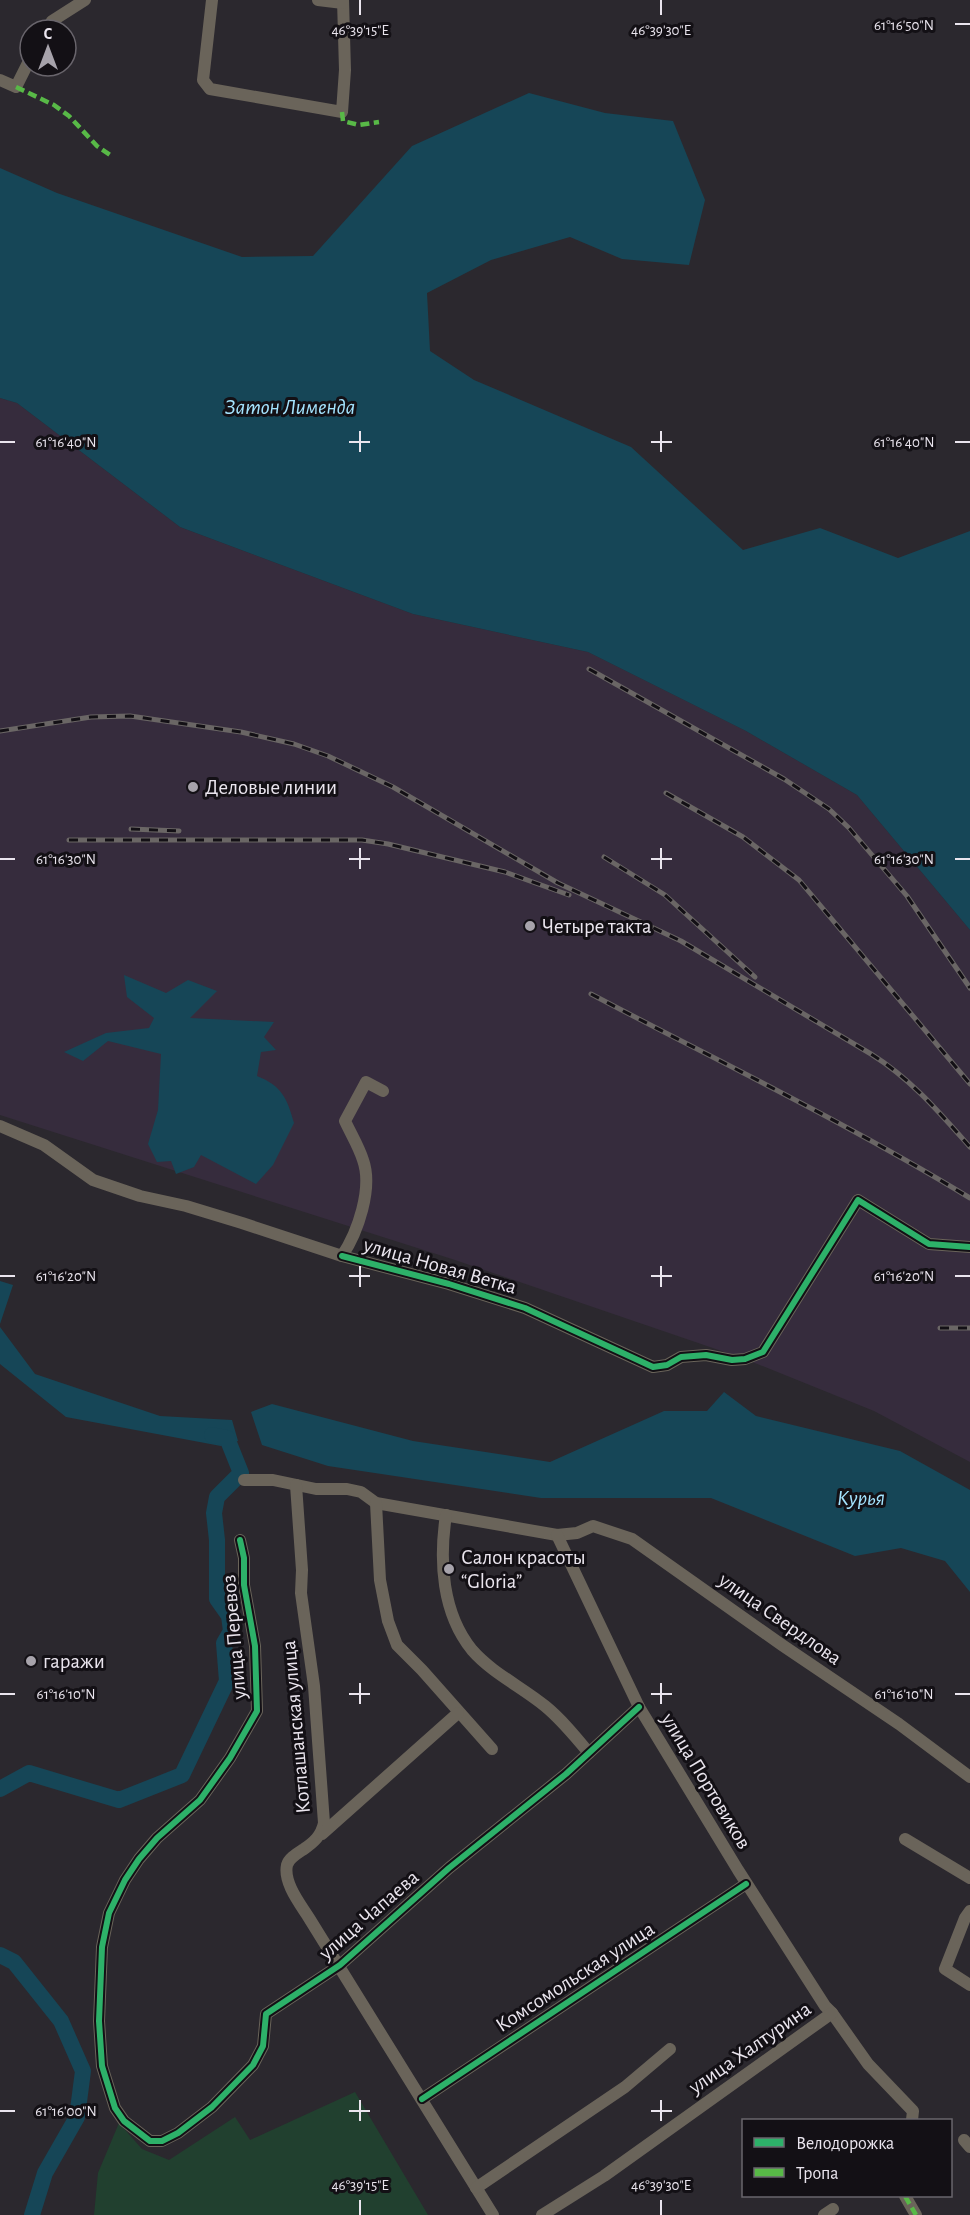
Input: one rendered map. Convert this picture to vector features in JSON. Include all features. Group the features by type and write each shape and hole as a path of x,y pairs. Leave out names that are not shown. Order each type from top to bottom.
{"street":[{"path":"57,18 86,0"},
{"path":"212,0 203,80 210,89 342,112 345,70 343,2 318,0"},
{"path":"0,80 16,87 20,78"},
{"name":"улица Новая Ветка","path":"342,1256 358,1222 366,1194 364,1162 345,1121 366,1082 383,1091"},
{"name":"улица Новая Ветка","path":"0,1126 44,1145 93,1180 140,1196 186,1206 242,1223 342,1256 449,1284 525,1308 653,1368 667,1365 681,1357 706,1355 732,1360 745,1359 763,1352 858,1200 929,1244 970,1247"},
{"path":"244,1480 273,1480 316,1489 347,1489 361,1492 376,1503 557,1535"},
{"name":"Котлашанская улица","path":"296,1485 302,1570 301,1593 314,1686 324,1823 321,1834 291,1858 287,1865 287,1874 297,1898 493,2215"},
{"path":"376,1503 380,1580 388,1621 397,1645 492,1749"},
{"path":"446,1515 442,1546 452,1618 473,1651 545,1706 589,1753"},
{"name":"улица Свердлова","path":"557,1535 577,1533 593,1526 632,1539 899,1724 970,1777"},
{"name":"улица Портовиков","path":"557,1535 639,1707 825,2006 868,2064 913,2111 912,2119"},
{"name":"улица Перевоз","path":"140,2134 123,2121 115,2108 102,2066 99,2020 102,1947 109,1913 125,1880 157,1838 200,1800 230,1758 257,1711 255,1646 244,1585 244,1558 240,1540"},
{"name":"улица Чапаева","path":"140,2134 150,2141 162,2141 178,2133 212,2106 253,2065 262,2046 266,2014 340,1965 449,1868 566,1774 639,1707"},
{"path":"321,1834 458,1713"},
{"path":"905,1839 970,1878"},
{"name":"Комсомольская улица","path":"422,2098 747,1884"},
{"path":"970,1911 965,1918 945,1969 970,1985"},
{"name":"улица Халтурина","path":"542,2215 604,2176 832,2013"},
{"name":"улица Халтурина","path":"476,2188 625,2087 670,2049"},
{"path":"906,2197 916,2215"}],"shaded area":[{"path":"0,398 17,403 180,527 413,614 588,652 746,731 857,795 970,930 970,1462 874,1411 745,1359 455,1260 0,1115"}],"green space":[{"path":"355,2092 428,2215 94,2215 98,2173 119,2123 142,2149 169,2160 235,2117 250,2140"}],"water":[{"name":"Затон Лименда","path":"529,93 605,113 673,121 705,200 689,265 622,259 570,237 491,260 427,293 430,351 474,380 631,447 743,550 820,528 898,558 970,531 970,930 857,795 746,731 588,652 413,614 180,527 17,403 0,398 0,168 57,193 242,257 313,256 412,146"},
{"path":"124,975 166,993 188,980 217,991 190,1018 274,1022 264,1037 276,1050 261,1052 257,1076 272,1084 282,1094 294,1123 273,1165 256,1184 201,1155 194,1167 176,1174 171,1161 157,1162 148,1144 158,1110 161,1054 108,1041 83,1061 64,1052 106,1033 149,1028 154,1018 127,997"},
{"path":"0,1281 13,1285 0,1324"},
{"path":"0,1327 35,1374 160,1416 232,1420 238,1441 221,1446 66,1417 0,1364"},
{"name":"Курья","path":"724,1392 756,1416 900,1451 970,1490 970,1592 945,1561 901,1548 855,1556 711,1498 541,1498 328,1466 262,1445 251,1412 272,1404 413,1441 550,1462 664,1411 707,1411"}],"waterway":[{"path":"0,1789 29,1773 119,1800 182,1775 227,1681 224,1643 231,1631 229,1616 217,1599 217,1540 214,1513 217,1497 241,1473 227,1438 212,1435"},
{"path":"0,1955 14,1962 61,2021 83,2071 77,2117 45,2173 32,2215"}],"railway":[{"path":"589,669 784,779 829,809 849,828 907,896 970,988"},
{"path":"0,731 91,717 130,716 241,732 294,744 328,756 393,787 558,883 681,941 871,1054 912,1085 970,1147"},
{"path":"666,793 743,837 799,880 970,1084"},
{"path":"131,829 179,831"},
{"path":"69,840 362,840 505,872 569,895"},
{"path":"604,857 665,895 755,977"},
{"path":"591,994 830,1118 970,1198"},
{"path":"940,1328 970,1328"}],"marked path":[{"path":"16,87 54,105 69,116 97,146 113,157"},
{"path":"342,112 343,121 359,125 379,122"},
{"path":"906,2197 916,2215"}],"cycle path":[{"path":"342,1256 449,1284 525,1308 653,1367 667,1365 681,1357 706,1355 732,1360 745,1359 763,1352 858,1200 929,1244 970,1247"},
{"path":"240,1540 244,1558 244,1585 255,1646 257,1711 230,1758 200,1800 157,1838 125,1880 109,1913 102,1947 99,2021 102,2066 115,2108 124,2121 150,2141 162,2141 178,2133 212,2107 253,2065 263,2046 266,2014 340,1965 449,1868 566,1774 639,1707"},
{"path":"422,2099 746,1884"}],"place":[{"name":"Деловые линии","path":"193,787"},
{"name":"Четыре такта","path":"530,926"},
{"name":"Салон красоты “Gloria”","path":"449,1569"},
{"name":"гаражи","path":"31,1661"}]}
